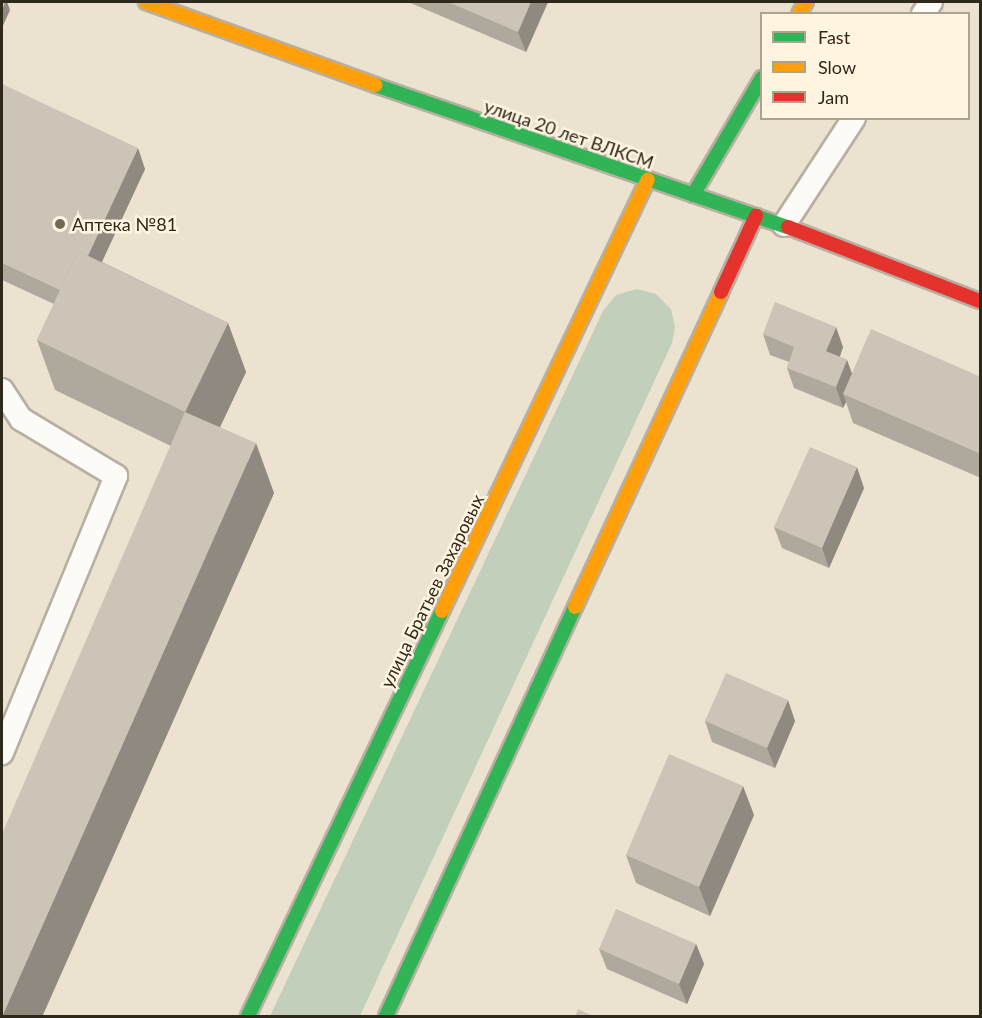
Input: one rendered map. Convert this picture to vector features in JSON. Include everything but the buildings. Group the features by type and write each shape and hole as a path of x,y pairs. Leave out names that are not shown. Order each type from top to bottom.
{"main road":[{"name":"улица 20 лет ВЛКСМ","path":"146,2 648,180 784,225 981,301"},
{"path":"693,195 760,81"},
{"name":"улица Братьев Захаровых","path":"248,1017 648,180"},
{"path":"386,1017 756,216"}],"lane":[{"path":"784,225 853,120"},
{"path":"2,390 21,419 116,476 2,753"}],"green space":[{"path":"637,289 656,294 671,309 675,327 672,343 360,1016 270,1016 603,311 616,295"}],"traffic: fast":[{"path":"693,195 760,81"},
{"path":"375,85 788,227"},
{"path":"386,1016 575,607"},
{"path":"248,1016 442,611"}],"traffic: slow":[{"path":"146,2 375,85"},
{"path":"800,12 806,2"},
{"path":"442,611 648,180"},
{"path":"575,607 721,292"}],"traffic: jam":[{"path":"721,292 756,216"},
{"path":"788,227 980,301"}],"place":[{"name":"Аптека №81","path":"60,224"}]}
